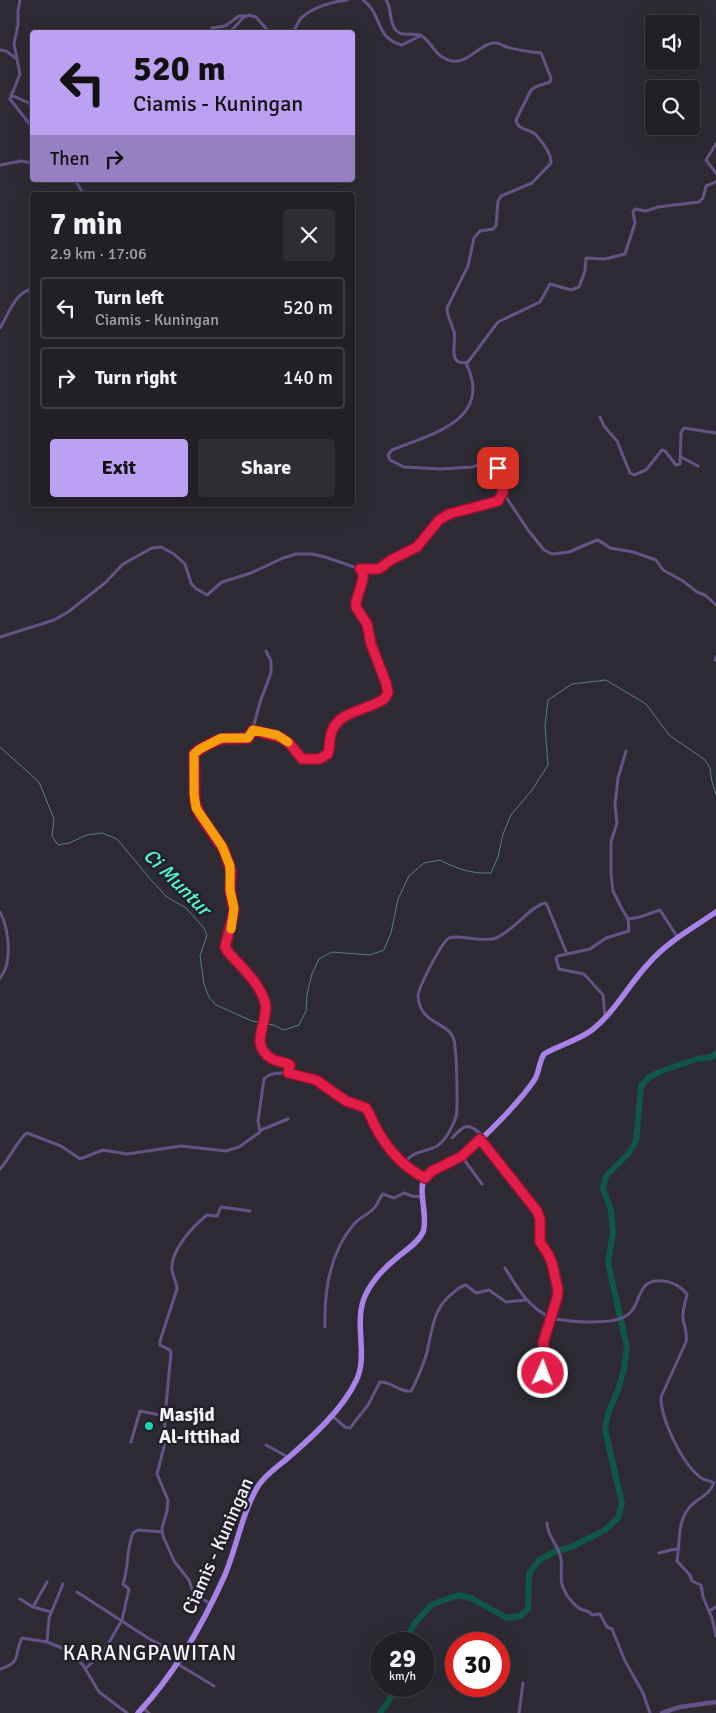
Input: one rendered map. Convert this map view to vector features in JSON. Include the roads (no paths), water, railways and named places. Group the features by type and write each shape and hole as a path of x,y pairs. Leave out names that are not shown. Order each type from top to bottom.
{"highway":[{"path":"425,1178 432,1171 462,1156 510,1108 535,1078 544,1054 586,1034 605,1017 651,960 678,938 716,912"},
{"name":"Ciamis - Kuningan","path":"138,1713 181,1656 210,1604 225,1574 256,1489 268,1474 331,1415 349,1393 359,1374 361,1364 359,1318 365,1295 381,1272 420,1238 424,1227 422,1188 425,1178"}],"street":[{"path":"20,0 14,44 20,74 11,95 12,103 30,125"},
{"path":"294,30 302,17 320,7 347,0"},
{"path":"363,0 374,11 381,31 386,36 402,45 420,36"},
{"path":"386,0 396,31 402,34 420,36 439,55 455,62 465,59 489,44 494,43 520,52 541,53 551,78 550,82 531,90 516,120 520,128 535,134 551,156 552,163 532,183 499,198 496,226 493,229 480,231 474,238 468,266 448,306 447,314 455,334 453,355 456,359 466,363 472,377 473,386 470,404 464,415 446,428 392,450 388,458 400,466 408,468 441,469 473,467 488,461 498,466 503,492 528,530 548,553 569,552 597,540 610,548 632,552 656,560 663,570 685,582 716,605"},
{"path":"212,30 212,28 225,26 239,16 256,17 267,30"},
{"path":"232,30 246,16"},
{"path":"0,50 6,51 17,59"},
{"path":"11,95 30,106"},
{"path":"716,144 711,154 706,158 716,172"},
{"path":"1,164 21,161 30,163"},
{"path":"466,363 498,322 540,302 548,285 554,284 571,290 580,288 585,271 586,258 605,259 625,254 635,223 634,209 646,211 658,207 698,202 703,198 706,186 716,182"},
{"path":"0,328 18,297 30,289"},
{"path":"600,417 605,427 617,441 630,473 634,476 646,470 662,450 678,465 681,463 681,433 683,429 716,432"},
{"path":"681,457 698,466"},
{"path":"0,638 63,615 105,583 123,564 152,548 163,548 174,554 185,564 193,585 206,595 222,582 252,573 296,554 312,554 325,557 360,569 379,569 391,560 419,546 441,518 452,513 495,503 500,500 503,492"},
{"path":"253,730 282,738 290,744 302,759 319,759 328,754 331,732 336,724 347,716 386,698 388,693 387,686 371,644 367,624 356,607 363,579 363,573 360,569"},
{"path":"266,651 271,661 271,673 260,702 253,730 248,738 221,738 196,752 194,757 194,794 196,808 222,846 230,866 230,890 234,911 225,947 255,982 264,999 266,1010 260,1039 264,1053 272,1059 290,1065 288,1073"},
{"path":"605,1017 603,995 584,974 558,969 556,958 590,949 606,938 630,930 628,919 613,891 611,842 617,823 615,805 618,778 626,751"},
{"path":"405,1164 410,1156 439,1144 454,1122 457,1113 456,1062 453,1037 447,1029 426,1015 418,999 423,982 434,959 446,941 451,937 457,936 496,938 540,905 547,904 567,954"},
{"path":"628,919 660,910 678,938"},
{"path":"0,912 6,926 8,940 7,968 0,978"},
{"path":"261,1130 258,1121 262,1082 268,1076 288,1073 316,1080 346,1101 366,1108 385,1142 405,1164 425,1178"},
{"path":"0,1169 25,1133 56,1143 80,1159 102,1150 127,1154 182,1146 226,1150 239,1147 257,1135 261,1130 288,1118"},
{"path":"452,1138 462,1127 473,1128 537,1211 540,1219 540,1242 548,1254 556,1277 557,1298 543,1343 545,1350 543,1373"},
{"path":"462,1156 482,1184"},
{"path":"325,1327 324,1302 331,1267 344,1236 357,1220 376,1206 382,1194 394,1198 404,1192 412,1196 423,1197"},
{"path":"210,1604 193,1592 189,1580 169,1551 162,1532 168,1500 157,1474 164,1447 171,1354 170,1350 160,1345 160,1341 177,1289 172,1270 176,1252 194,1225 207,1215 217,1216 220,1207 250,1211"},
{"path":"505,1268 526,1300 551,1318 565,1321 590,1322 625,1317 631,1313 642,1289 650,1282 656,1281 678,1285 687,1294 683,1315 688,1334 661,1397 661,1405 674,1442 693,1471 701,1479 714,1483 709,1492 692,1505 681,1524 678,1563 690,1575 693,1582 701,1585 716,1636"},
{"path":"331,1415 345,1427 350,1428 368,1404 380,1382 385,1382 406,1392 411,1391 428,1348 431,1329 438,1309 448,1296 463,1285 466,1285 476,1293 489,1290 506,1302 526,1300"},
{"path":"131,1442 140,1411 165,1416"},
{"path":"266,1445 288,1457"},
{"path":"546,1523 548,1534 556,1546 560,1558 560,1580 566,1594 577,1607 590,1611 592,1616 600,1614 607,1627 612,1628 625,1661 643,1693 650,1713"},
{"path":"85,1669 103,1654 122,1620 129,1589 123,1584 127,1574 128,1547 134,1531 162,1532"},
{"path":"658,1553 680,1548"},
{"path":"33,1607 47,1582"},
{"path":"47,1642 48,1618 63,1584"},
{"path":"77,1592 148,1638 181,1656"},
{"path":"20,1599 33,1607 51,1612"},
{"path":"709,1611 716,1607"},
{"path":"0,1668 9,1666 15,1661 22,1638 47,1642 67,1650 85,1669 99,1692 128,1713"},
{"path":"176,1663 214,1686"},
{"path":"519,1713 523,1683"},
{"path":"662,1713 680,1707 716,1702"},
{"path":"143,1708 149,1713"}],"waterway":[{"name":"Ci Muntur","path":"0,747 39,782 54,819 52,836 58,845 69,843 87,835 102,833 117,839 167,897 186,908 204,928 207,935 200,956 204,984 209,997 216,1005 252,1021 273,1025 284,1030 299,1025 306,1011 307,994 312,974 319,959 332,952 370,955 384,950 391,933 398,899 409,876 424,863 440,860 465,870 477,873 491,873 511,815 532,790 548,765 545,726 548,700 572,684 606,680 646,704 669,735 705,760 710,768 716,794"},
{"path":"410,1632 415,1623 431,1605 458,1595 471,1598 507,1618 520,1616 528,1609 529,1574 539,1560 605,1530 618,1518 622,1503 605,1430 608,1413 618,1390 624,1369 627,1347 608,1263 613,1233 611,1210 603,1189 606,1176 629,1153 636,1141 641,1086 649,1077 664,1070 697,1059 712,1057 716,1053"},
{"path":"380,1713 391,1697"}],"place":[{"name":"Masjid Al-Ittihad","path":"149,1426"}],"district":[{"name":"KARANGPAWITAN","path":"150,1653"}]}
